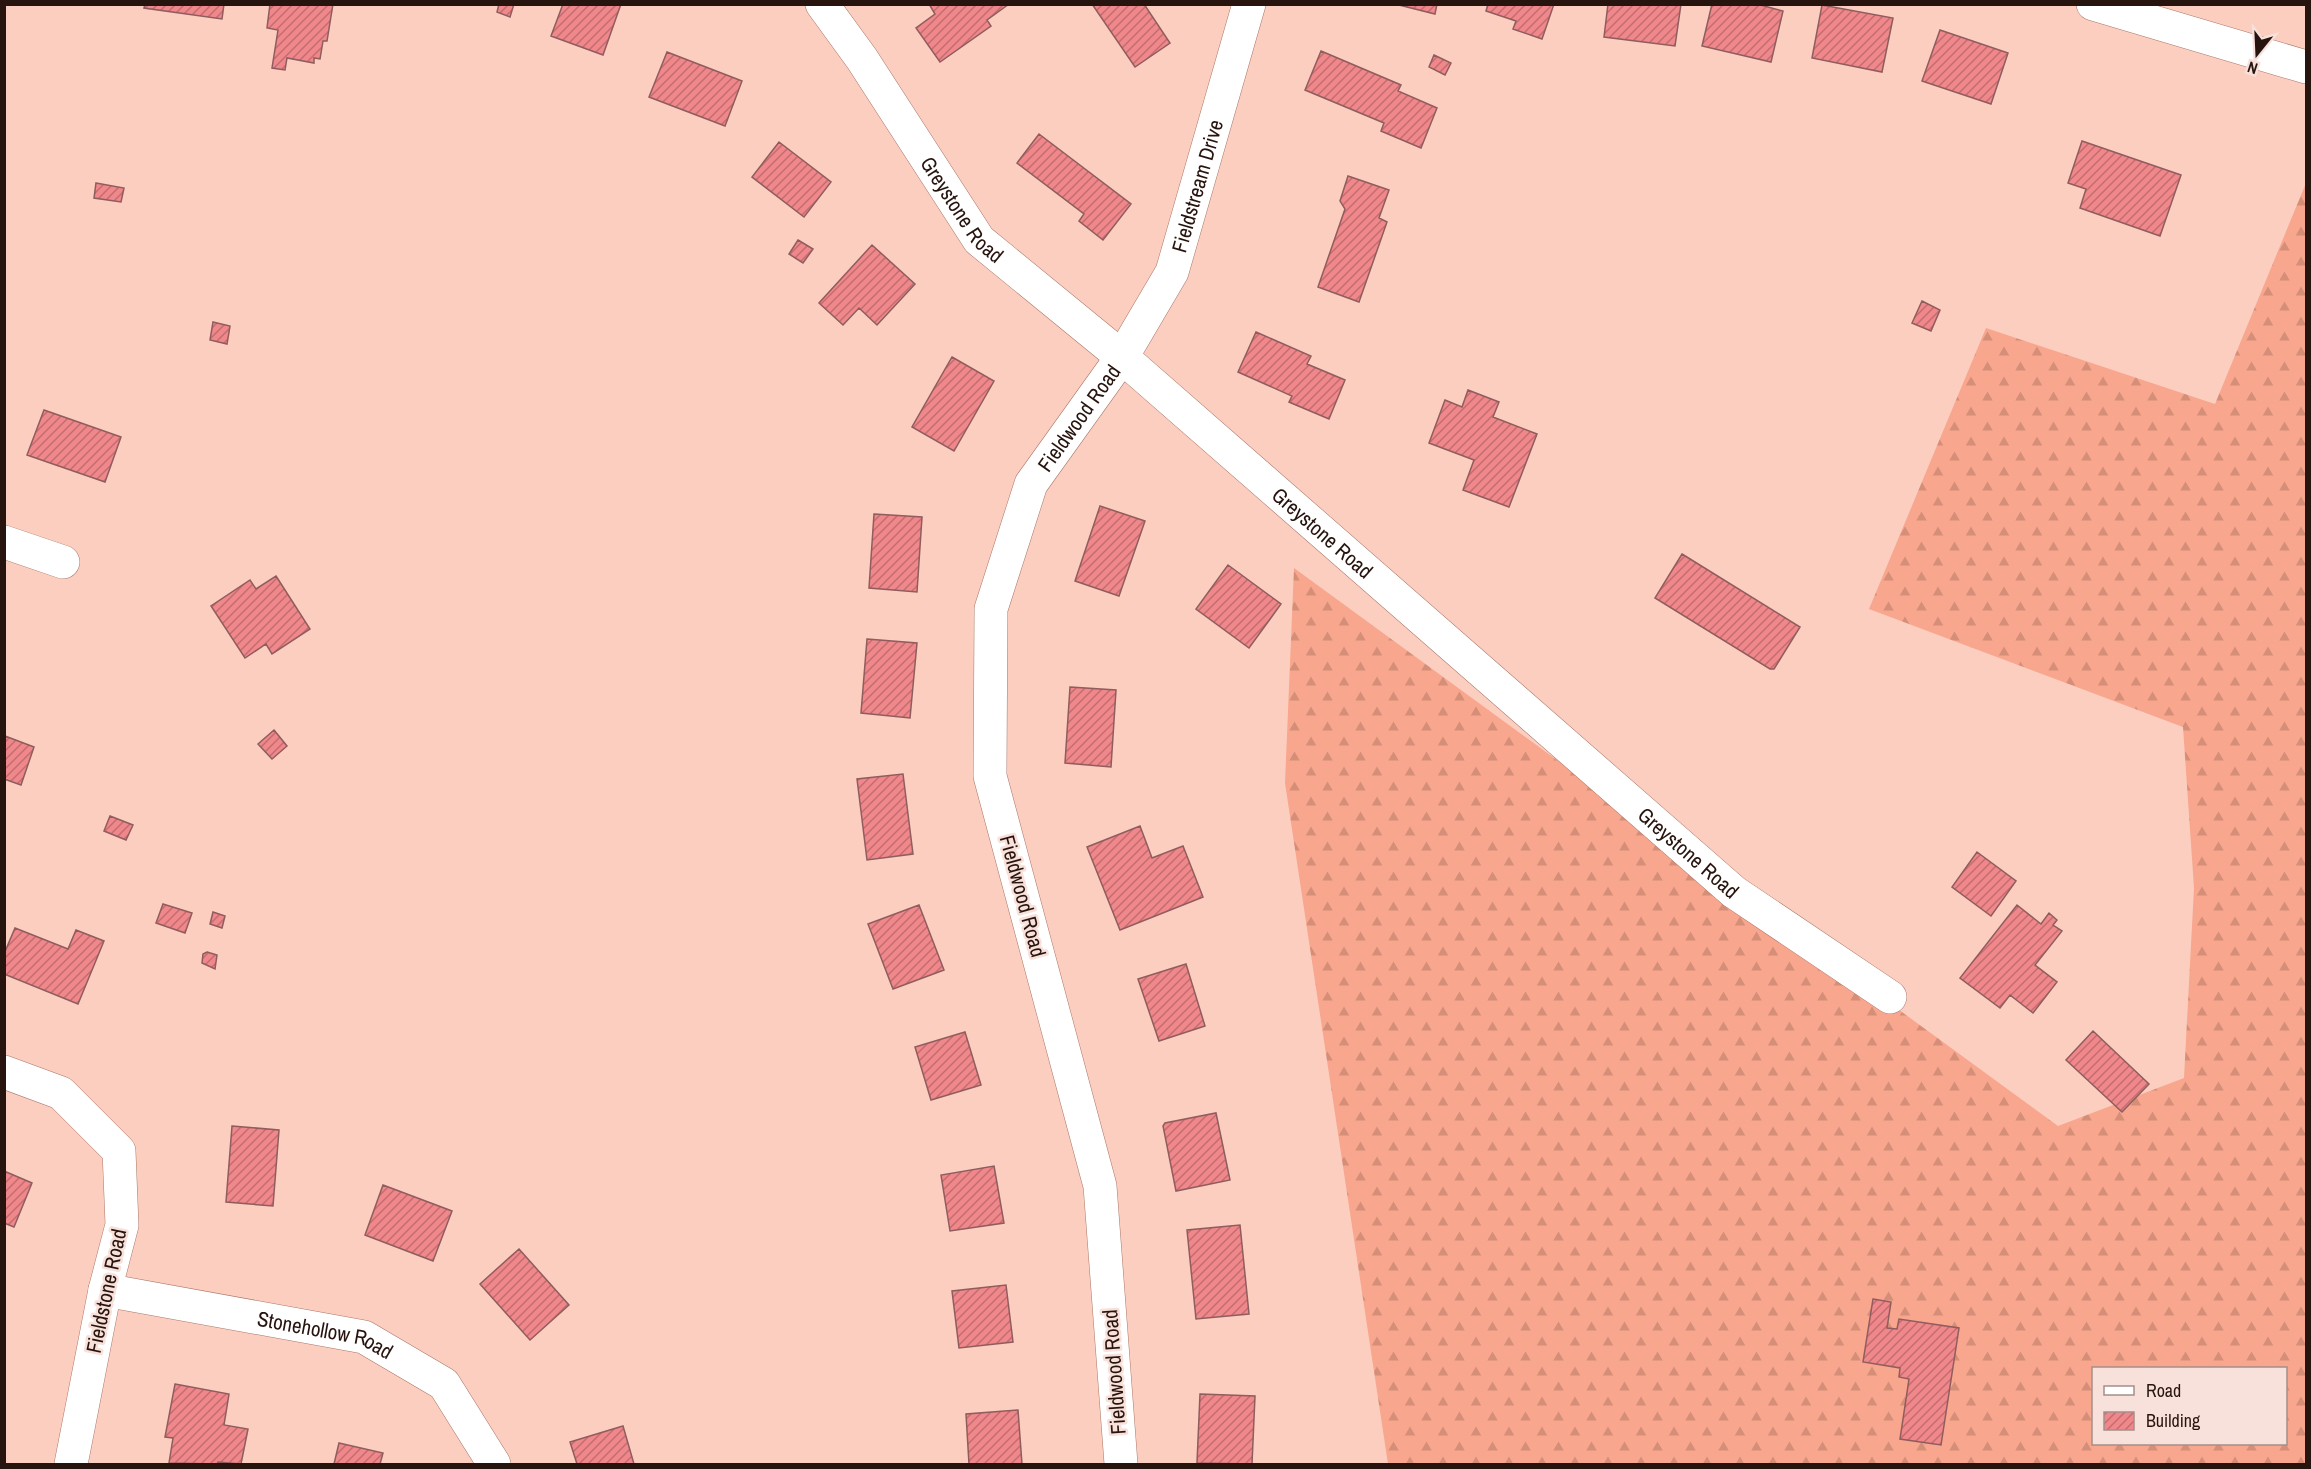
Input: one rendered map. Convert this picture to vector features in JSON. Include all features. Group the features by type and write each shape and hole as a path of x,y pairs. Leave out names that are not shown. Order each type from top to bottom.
{"street":[{"name":"Greystone Road","path":"822,4 862,60 979,240 1122,357 1734,892 1890,996"},
{"name":"Fieldstream Drive","path":"1122,357 1172,272 1249,4"},
{"path":"2093,4 2307,68"},
{"name":"Fieldwood Road","path":"1121,1464 1100,1186 990,776 990,764 991,609 1031,484 1122,357"},
{"path":"4,542 63,562"},
{"name":"Fieldstone Road","path":"4,1072 61,1093 119,1151 122,1225 105,1290 70,1464"},
{"name":"Stonehollow Road","path":"105,1290 364,1337 444,1384 494,1464"}],"green space":[{"path":"2306,183 2306,1464 1388,1464 1285,783 1294,568 2058,1126 2184,1078 2194,888 2183,727 1869,609 1986,328 2215,404"}],"building":[{"path":"145,4 224,4 222,19 144,8"},
{"path":"270,4 333,4 327,41 323,41 320,59 314,58 314,63 287,58 285,70 272,68 278,30 267,28"},
{"path":"499,4 514,4 510,17 497,12"},
{"path":"563,4 621,4 603,55 551,36"},
{"path":"929,4 1009,4 987,20 991,26 940,62 916,28 935,14"},
{"path":"1092,4 1144,4 1170,43 1135,67"},
{"path":"1395,4 1437,4 1435,14"},
{"path":"1488,4 1554,4 1542,39 1513,29 1516,21 1486,11"},
{"path":"1608,4 1681,4 1675,46 1604,37"},
{"path":"1712,4 1757,4 1783,11 1771,62 1702,46"},
{"path":"1822,5 1893,18 1882,72 1812,58"},
{"path":"1940,30 2008,53 1991,104 1922,81"},
{"path":"1321,51 1401,85 1398,91 1437,108 1421,148 1381,131 1384,123 1305,90"},
{"path":"667,52 742,81 725,126 649,97"},
{"path":"1434,55 1451,63 1445,75 1429,67"},
{"path":"1039,134 1131,204 1103,240 1079,221 1084,214 1017,163"},
{"path":"2082,141 2181,175 2160,236 2080,208 2086,189 2068,183"},
{"path":"779,142 831,182 804,217 752,177"},
{"path":"1348,176 1389,190 1379,218 1387,222 1359,302 1318,287 1345,209 1340,201"},
{"path":"96,183 124,188 121,202 94,198"},
{"path":"798,240 813,249 803,263 789,254"},
{"path":"872,245 915,284 877,325 859,308 843,325 819,303"},
{"path":"1922,301 1940,310 1931,331 1912,323"},
{"path":"213,322 230,326 227,344 210,340"},
{"path":"1256,332 1311,356 1307,364 1345,380 1329,419 1289,402 1292,396 1238,372"},
{"path":"952,357 994,381 954,451 912,427"},
{"path":"1468,390 1499,402 1493,417 1537,434 1509,507 1463,490 1474,460 1429,443 1445,400 1462,407"},
{"path":"44,410 121,437 105,482 27,455"},
{"path":"1100,506 1145,521 1119,596 1075,581"},
{"path":"874,514 922,517 917,592 869,588"},
{"path":"1682,554 1800,627 1774,669 1770,669 1655,598"},
{"path":"1228,565 1281,604 1249,648 1196,609"},
{"path":"276,576 310,629 272,654 266,644 245,658 211,606 250,580 256,589"},
{"path":"867,639 917,643 910,718 861,713"},
{"path":"1070,687 1116,690 1111,767 1065,763"},
{"path":"274,730 287,746 272,759 258,744"},
{"path":"5,736 34,747 21,785 4,779"},
{"path":"903,774 913,854 867,860 857,779"},
{"path":"110,816 133,825 126,840 104,831"},
{"path":"1140,826 1152,858 1183,846 1203,897 1120,930 1087,847"},
{"path":"1977,852 2016,881 1991,916 1952,887"},
{"path":"163,904 192,913 185,933 156,923"},
{"path":"919,905 944,970 893,989 868,924"},
{"path":"2017,905 2041,924 2049,913 2057,920 2053,925 2062,931 2035,965 2057,982 2033,1013 2010,995 2000,1008 1960,978"},
{"path":"213,912 225,916 222,928 210,924"},
{"path":"15,928 68,949 76,930 104,941 78,1004 4,974 4,954"},
{"path":"207,952 217,955 215,969 202,963 203,954"},
{"path":"1186,964 1205,1026 1159,1041 1138,979"},
{"path":"2093,1031 2149,1084 2122,1112 2066,1060"},
{"path":"965,1032 981,1085 931,1100 915,1047"},
{"path":"1216,1113 1230,1180 1176,1191 1163,1126 1165,1123"},
{"path":"232,1126 279,1130 273,1206 226,1202"},
{"path":"994,1166 1004,1223 950,1231 941,1175"},
{"path":"4,1171 32,1183 14,1227 4,1223"},
{"path":"383,1185 452,1211 433,1261 365,1235"},
{"path":"1240,1225 1249,1314 1196,1319 1187,1230"},
{"path":"519,1249 569,1305 530,1340 480,1284"},
{"path":"1006,1285 1013,1342 959,1348 952,1291"},
{"path":"1873,1299 1891,1302 1887,1328 1897,1329 1899,1319 1959,1328 1941,1445 1900,1439 1909,1379 1899,1377 1900,1368 1863,1362"},
{"path":"175,1384 229,1394 224,1425 248,1429 241,1464 169,1463 173,1438 165,1437"},
{"path":"1200,1394 1255,1396 1252,1464 1197,1463"},
{"path":"1018,1410 1022,1464 969,1464 966,1414"},
{"path":"623,1426 634,1464 577,1464 570,1442"},
{"path":"339,1443 383,1453 380,1464 334,1464"}]}
